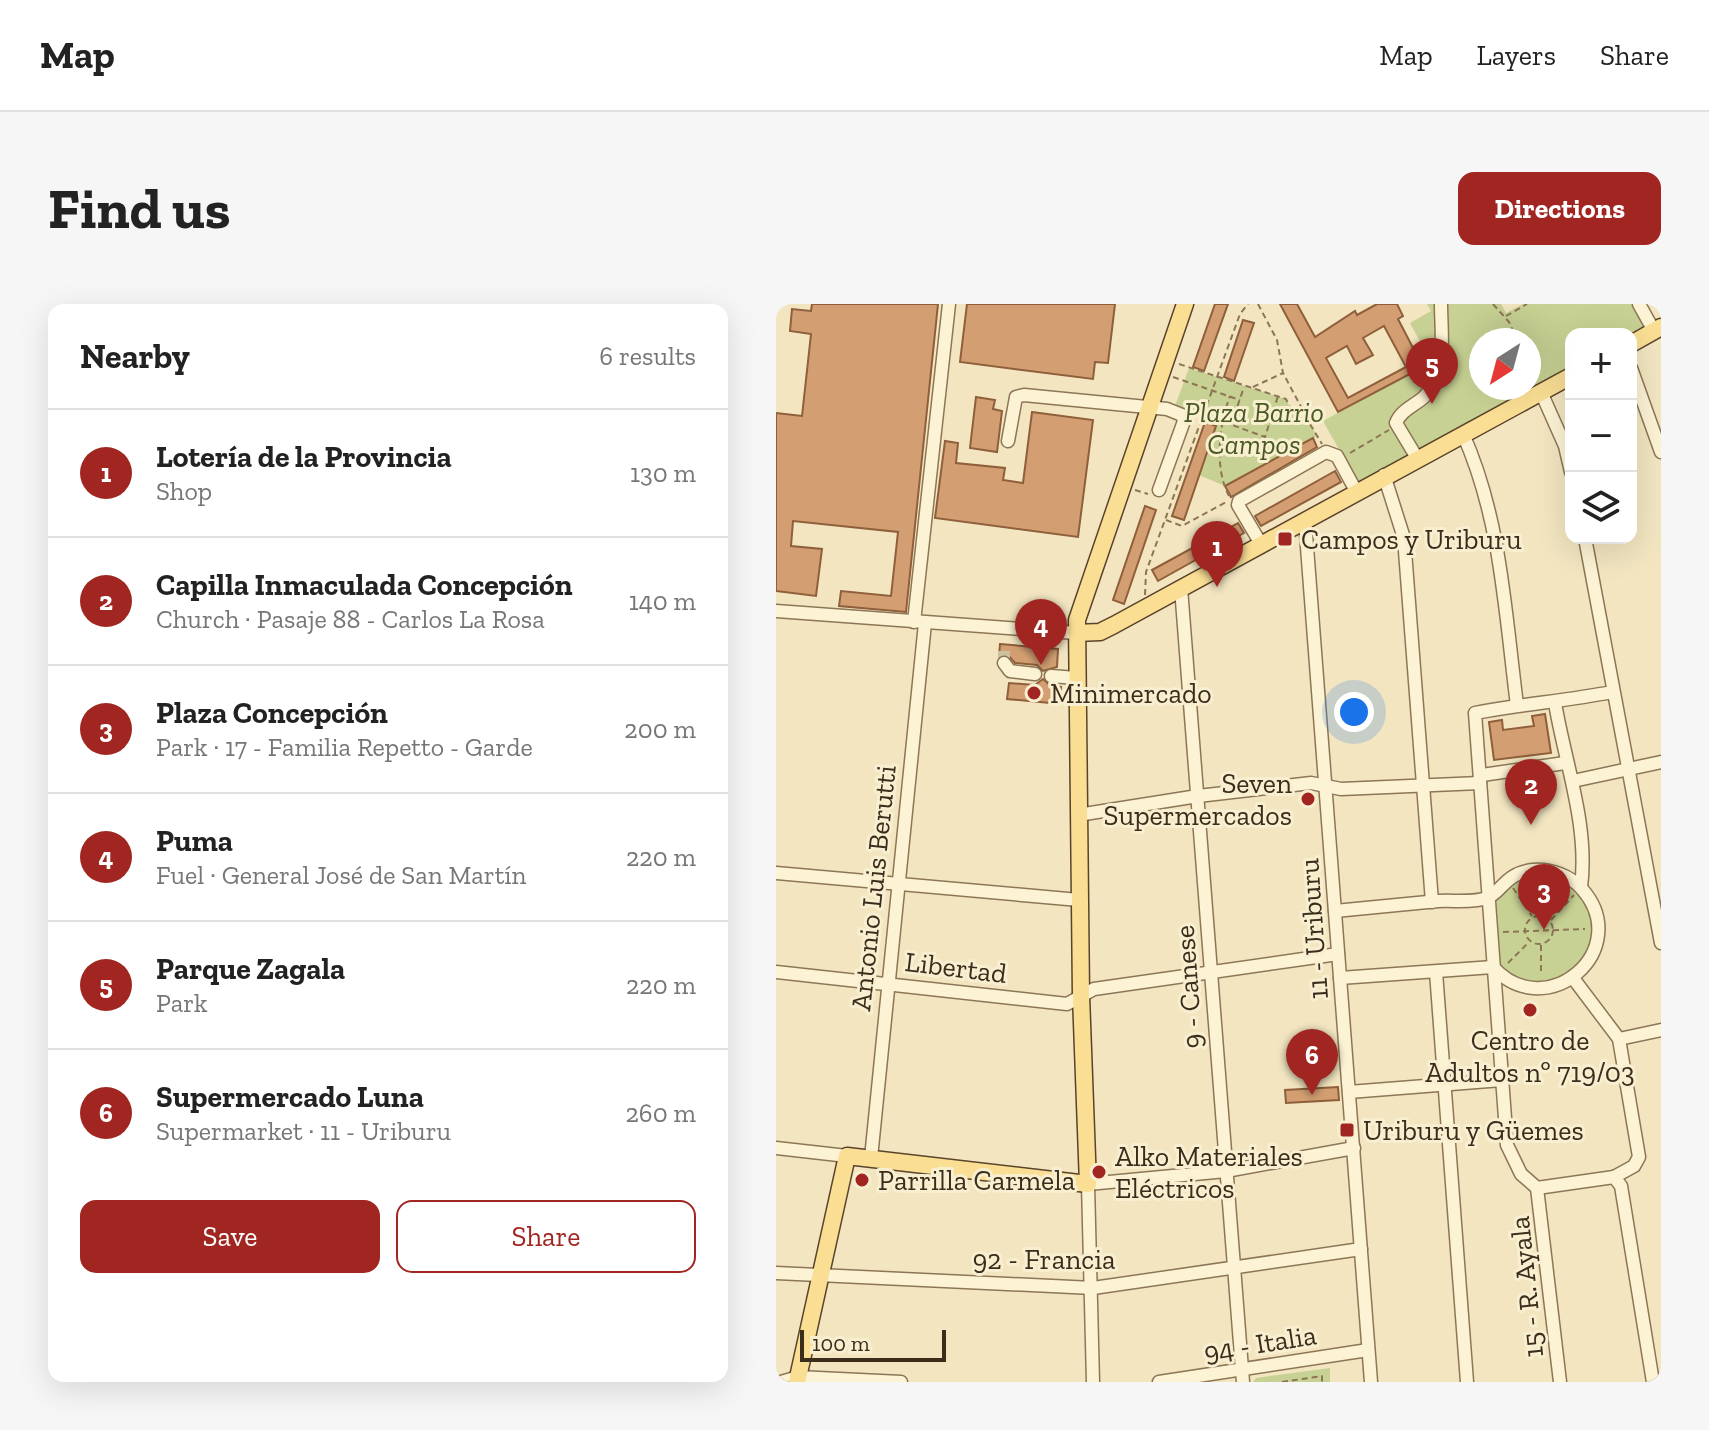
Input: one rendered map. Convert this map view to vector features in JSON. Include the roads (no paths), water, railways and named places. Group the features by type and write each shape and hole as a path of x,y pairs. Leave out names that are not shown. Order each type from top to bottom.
{"main road":[{"path":"792,1380 820,1277 847,1156 1088,1184 1081,996 1076,633 1080,608 1185,304"},
{"path":"1637,341 1657,329"},
{"path":"1541,392 1565,379"},
{"path":"1076,633 1100,632 1526,400"}],"street":[{"name":"Antonio Luis Berutti","path":"871,1158 949,304"},
{"path":"1417,458 1397,426 1397,418 1428,392 1440,362 1441,304"},
{"path":"1639,304 1657,329"},
{"path":"1637,385 1661,452"},
{"path":"1541,392 1565,446"},
{"path":"1008,441 1016,397 1024,395 1167,409 1184,418 1159,490"},
{"path":"1463,434 1482,477 1495,530 1517,705"},
{"path":"1261,544 1238,505 1326,452 1339,459 1356,491"},
{"path":"1384,475 1404,538 1432,902"},
{"name":"11 - Uriburu","path":"1305,521 1371,1382"},
{"path":"1586,544 1626,770 1661,943"},
{"name":"9 - Canese","path":"1181,588 1243,1376"},
{"path":"776,611 1076,633"},
{"path":"1004,629 1004,645"},
{"path":"1004,663 1010,671 1035,674"},
{"path":"1051,676 1076,678"},
{"path":"1573,978 1619,1039 1639,1148 1634,1166 1614,1177 1537,1188 1521,1174 1507,1145 1475,713 1612,692"},
{"path":"1555,703 1565,763 1573,781 1584,864 1581,887"},
{"path":"1573,781 1661,762"},
{"path":"1078,815 1198,796 1311,783 1423,788 1565,763"},
{"path":"1335,911 1489,898 1507,880 1540,870 1567,877 1581,887 1592,902 1598,929 1591,958 1573,978 1542,988 1526,987 1496,970 1340,978"},
{"path":"776,873 1079,900"},
{"name":"Libertad","path":"776,972 1067,1004 1094,989 1338,954"},
{"path":"1436,972 1467,1382"},
{"path":"1619,1039 1661,1030"},
{"path":"1349,1092 1502,1080"},
{"path":"776,1148 847,1156"},
{"path":"1093,1382 1088,1184 1226,1171 1354,1148"},
{"path":"1614,1177 1621,1186 1653,1382"},
{"name":"15 - R. Ayala","path":"1537,1188 1560,1382"},
{"name":"92 - Francia","path":"776,1273 1093,1288 1361,1249"},
{"name":"94 - Italia","path":"1159,1382 1243,1376 1368,1350"},
{"path":"792,1380 901,1382"}],"tunnel":[{"path":"1004,645 1004,663"}],"place":[{"name":"Parque Zagala","path":"1432,404"},
{"name":"Campos y Uriburu","path":"1285,539"},
{"name":"Lotería de la Provincia","path":"1217,587"},
{"name":"Puma","path":"1041,665"},
{"name":"Minimercado","path":"1034,693"},
{"name":"Seven Supermercados","path":"1308,799"},
{"name":"Capilla Inmaculada Concepción","path":"1531,825"},
{"name":"Plaza Concepción","path":"1544,930"},
{"name":"Centro de Adultos nº 719/03","path":"1530,1010"},
{"name":"Supermercado Luna","path":"1312,1095"},
{"name":"Uriburu y Güemes","path":"1347,1130"},
{"name":"Alko Materiales Eléctricos","path":"1099,1172"},
{"name":"Parrilla Carmela","path":"862,1180"}],"park label":[{"name":"Plaza Barrio Campos","path":"1254,428"}]}
